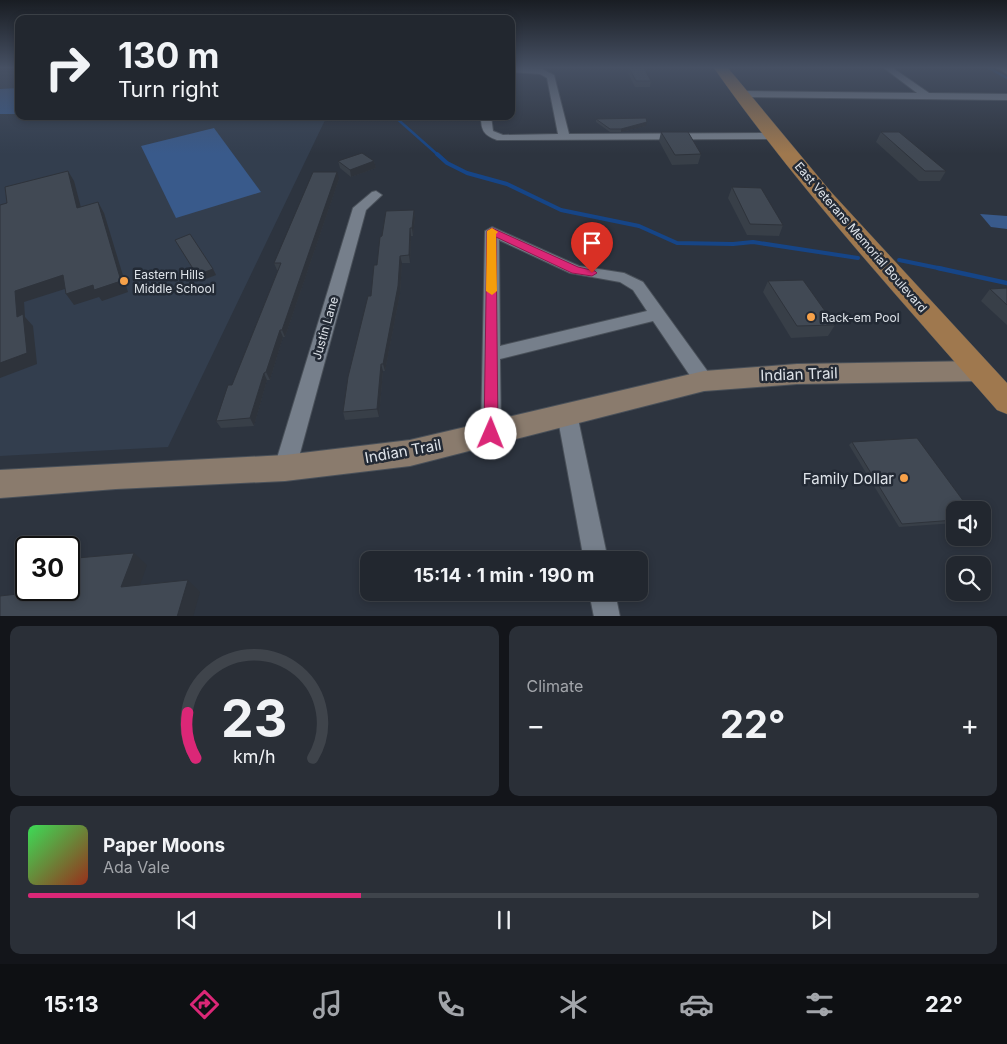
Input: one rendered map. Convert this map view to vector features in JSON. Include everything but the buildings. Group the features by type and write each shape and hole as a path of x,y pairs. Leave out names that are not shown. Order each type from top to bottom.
{"main road":[{"name":"East Veterans Memorial Boulevard","path":"742,97 858,236 1007,402"}],"street":[{"path":"555,97 564,137"},
{"path":"912,97 1007,97"},
{"path":"486,120 486,128 489,134 497,137 774,136"},
{"name":"Justin Lane","path":"285,468 360,208 376,195"},
{"path":"491,434 492,231 575,270 624,278 638,286 704,380"},
{"path":"492,354 658,314"},
{"name":"Indian Trail","path":"0,484 285,468 410,452 491,434 704,380 797,374 979,371"},
{"path":"567,414 594,551"},
{"path":"604,601 607,616"}],"shaded area":[{"name":"Eastern Hills Middle School","path":"0,97 15,97 15,120 325,120 168,447 0,456"},
{"path":"0,97 15,97 15,114 0,114"},
{"path":"214,128 261,192 176,218 141,146"},
{"path":"980,214 1007,216 1007,229 991,227"}],"waterway":[{"path":"399,120 438,155"},
{"path":"437,154 447,163 467,173 507,184 561,210 639,226 677,243 733,244 753,242 858,258"},
{"path":"899,260 943,269"},
{"path":"938,268 1007,283"}],"slow traffic":[{"path":"492,291 493,232"}],"place":[{"name":"Eastern Hills Middle School","path":"124,281"},
{"name":"Rack-em Pool","path":"811,317"},
{"name":"Family Dollar","path":"904,478"}],"route":[{"path":"491,434 492,231 575,270 592,273"}]}
